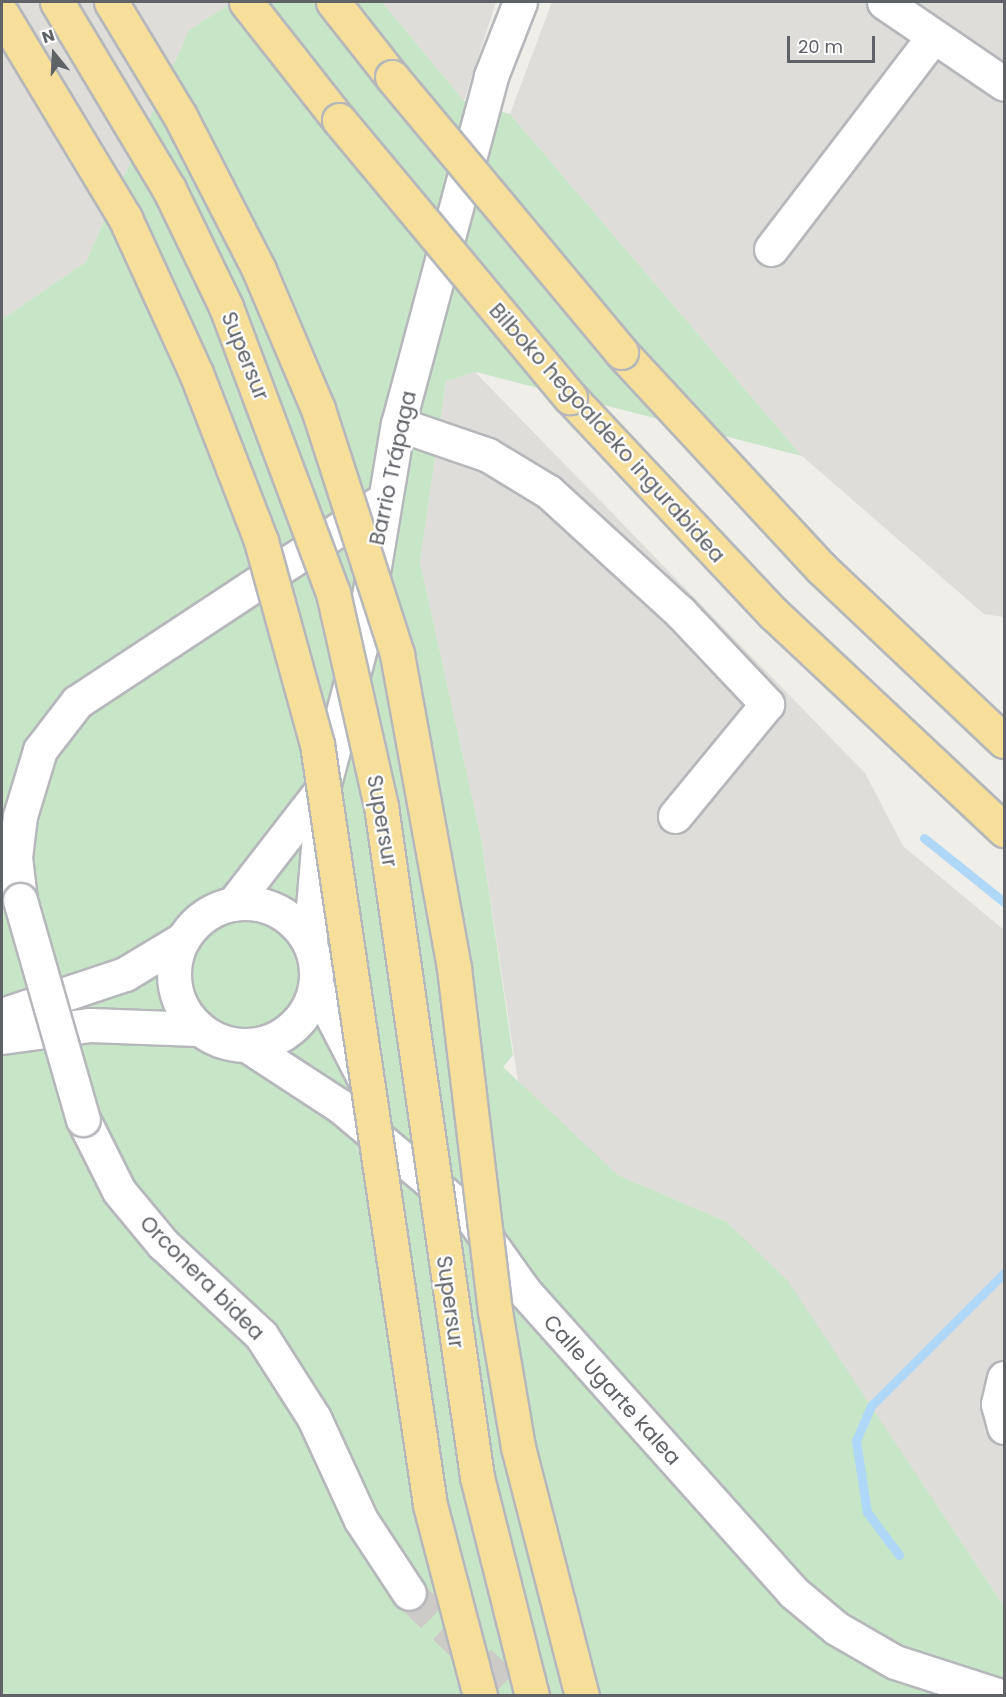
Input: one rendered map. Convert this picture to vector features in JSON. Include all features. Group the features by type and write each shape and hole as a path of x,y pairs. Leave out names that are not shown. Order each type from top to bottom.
{"highway":[{"name":"Supersur","path":"57,2 169,189 226,307 333,593 381,806 477,1477 532,1695"},
{"path":"111,2 180,116 259,270 318,409 398,654 454,968 495,1311 518,1447 582,1695"},
{"name":"Bilboko hegoaldeko ingurabidea","path":"246,2 339,120 570,397 774,614 1005,830"},
{"path":"333,2 392,77 621,352 821,568 1005,741"},
{"path":"2,14 125,218 196,373 261,541 319,756 430,1505 480,1695"}],"street":[{"name":"Barrio Trápaga","path":"310,943 323,788 361,644 383,500 398,424 491,76 520,2"},
{"path":"884,2 1005,84"},
{"path":"771,249 934,36"},
{"path":"398,424 488,455 549,492 680,612 767,704 675,816"},
{"name":"Orconera bidea","path":"383,500 76,702 40,750 20,816 15,857 20,900 83,1119 126,1200 163,1244 261,1335 314,1418 361,1520 409,1593"},
{"path":"316,985 293,1028 272,1041 248,1046 213,1039 198,1029 183,1010 174,986 175,962 183,939 196,922 233,904 323,788"},
{"path":"233,904 278,911 310,943 316,985 403,1154"},
{"path":"2,1015 125,974 183,939"},
{"path":"2,1037 90,1025 198,1029"},
{"name":"Calle Ugarte kalea","path":"248,1046 403,1154 470,1215 525,1292 793,1592 836,1628 895,1662 1000,1695"},
{"path":"1005,1378 998,1404 1005,1427"}],"shaded area":[{"path":"2,2 233,2 189,30 86,262 2,319"},
{"path":"382,2 496,2 464,101"},
{"path":"552,2 1004,2 1004,617 984,614 802,456 510,114"},
{"path":"475,372 865,773 903,846 1004,930 1004,1606 786,1280 727,1222 618,1175 519,1088 481,838 420,562 446,381"}],"green space":[{"path":"233,2 382,2 464,101 510,114 802,456 476,372 446,381 420,562 481,838 513,1055 503,1067 618,1175 727,1222 787,1280 1004,1606 1004,1695 2,1696 2,319 86,262 189,30"}],"waterway":[{"path":"924,838 1004,902"},
{"path":"899,1555 867,1512 856,1441 871,1406 1004,1273"}],"tunnel":[{"path":"409,1593 516,1696"}]}
